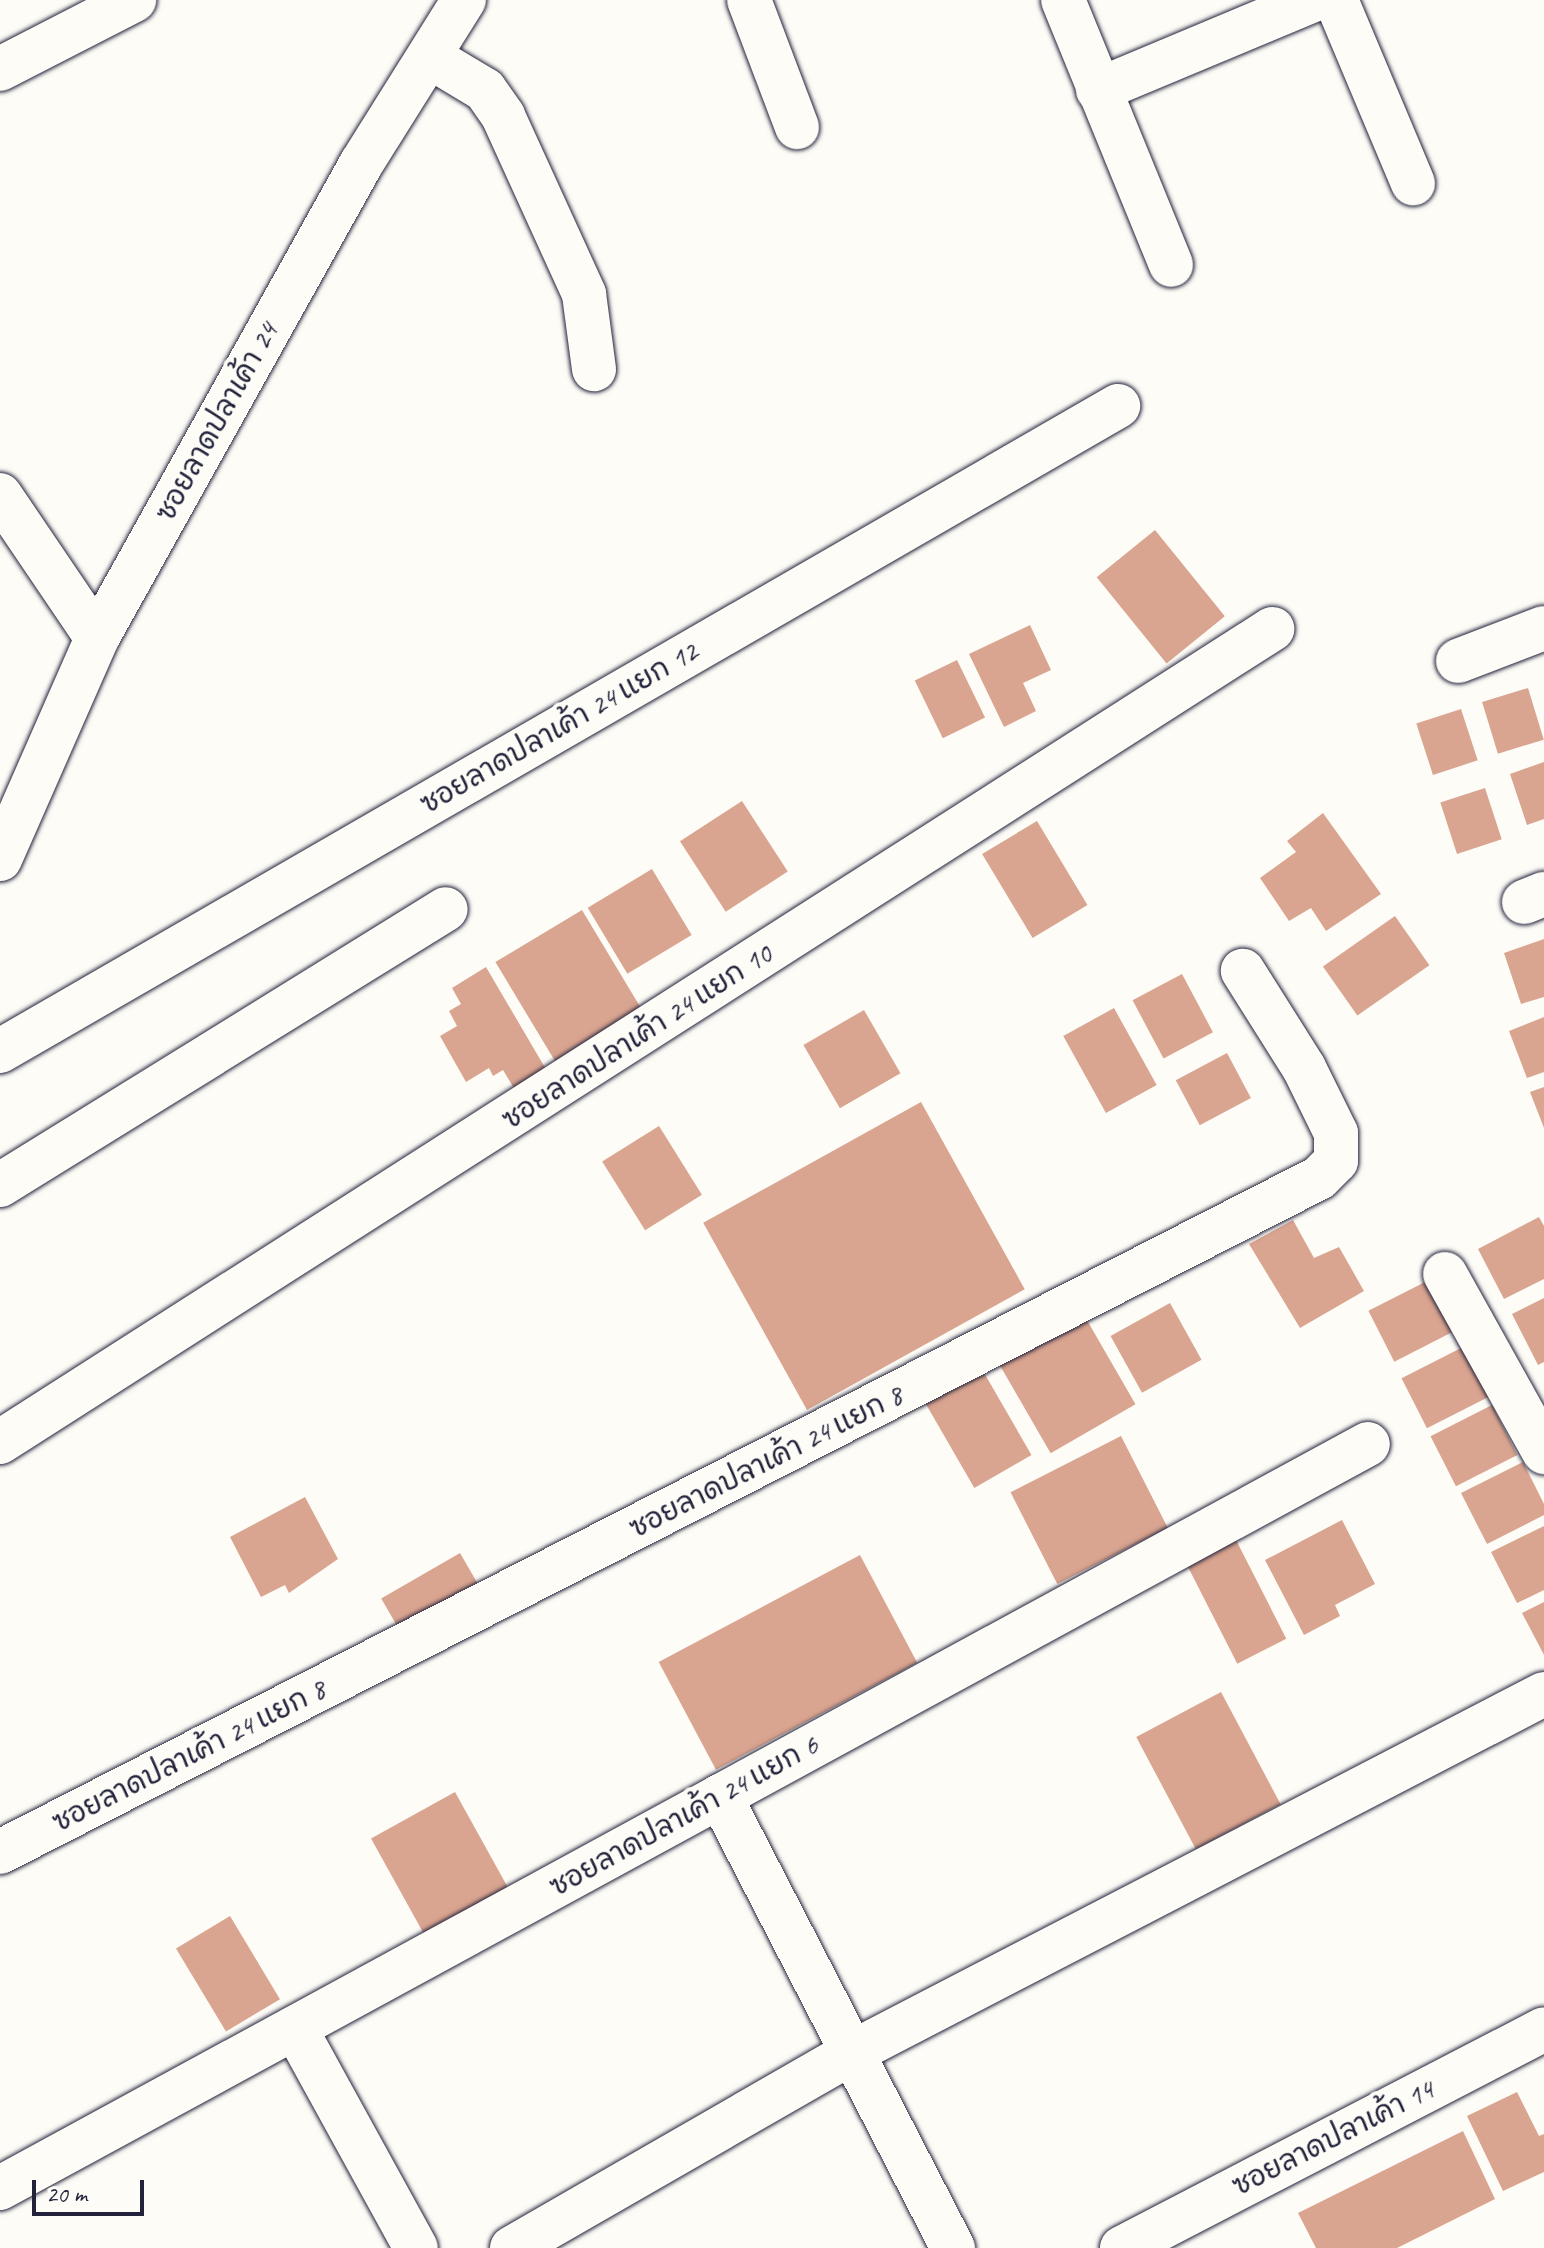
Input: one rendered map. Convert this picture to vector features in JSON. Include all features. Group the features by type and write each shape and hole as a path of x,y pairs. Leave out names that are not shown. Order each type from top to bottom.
{"street":[{"path":"0,69 134,0"},
{"name":"ซอยลาดปลาเค้า 24","path":"2,846 97,638 361,164 464,0"},
{"path":"749,0 797,127"},
{"path":"1063,0 1171,265"},
{"path":"1098,90 1313,0"},
{"path":"1336,0 1413,183"},
{"path":"430,57 485,90 503,116 584,294 594,369"},
{"name":"ซอยลาดปลาเค้า 24 แยก 12","path":"0,1051 1118,406"},
{"path":"0,495 97,638"},
{"path":"1458,661 1544,628"},
{"name":"ซอยลาดปลาเค้า 24 แยก 10","path":"0,1442 1272,629"},
{"path":"0,1185 446,909"},
{"name":"ซอยลาดปลาเค้า 24 แยก 8","path":"0,1852 1319,1178 1336,1161 1336,1133 1304,1068 1243,971"},
{"path":"1445,1274 1544,1452"},
{"name":"ซอยลาดปลาเค้า 24 แยก 6","path":"0,2188 1368,1444"},
{"path":"512,2248 853,2052 1544,1694"},
{"path":"720,1796 953,2248"},
{"path":"295,2028 416,2248"},
{"name":"ซอยลาดปลาเค้า 14","path":"1122,2248 1544,2029"}],"building":[{"path":"1155,530 1225,616 1167,663 1097,577"},
{"path":"1030,625 1051,670 1023,683 1036,711 1004,727 969,654"},
{"path":"957,660 985,718 943,738 915,681"},
{"path":"1528,688 1544,740 1498,754 1482,702"},
{"path":"1461,709 1478,760 1433,775 1416,724"},
{"path":"1544,762 1544,819 1527,825 1510,774"},
{"path":"1485,788 1502,839 1457,854 1440,803"},
{"path":"742,801 788,871 726,912 680,841"},
{"path":"1323,813 1381,894 1326,931 1311,908 1289,921 1260,878 1296,852 1287,841"},
{"path":"1037,821 1087,905 1033,938 982,854"},
{"path":"652,869 692,935 627,974 588,908"},
{"path":"582,910 642,1010 556,1062 495,962"},
{"path":"1395,916 1429,965 1357,1016 1323,966"},
{"path":"1544,939 1544,997 1521,1004 1504,953"},
{"path":"486,967 547,1071 515,1090 503,1070 493,1076 489,1068 466,1082 440,1036 457,1026 449,1011 461,1004 452,988"},
{"path":"1182,974 1213,1032 1164,1059 1133,1000"},
{"path":"1114,1008 1157,1085 1106,1113 1063,1036"},
{"path":"864,1010 900,1073 840,1108 803,1045"},
{"path":"1544,1017 1544,1072 1527,1078 1509,1031"},
{"path":"1227,1053 1251,1098 1200,1125 1176,1080"},
{"path":"1544,1087 1544,1128 1530,1092"},
{"path":"921,1102 1025,1289 807,1410 703,1223"},
{"path":"659,1126 702,1195 645,1230 602,1162"},
{"path":"1539,1217 1544,1226 1544,1279 1504,1299 1478,1249"},
{"path":"1293,1220 1314,1258 1339,1247 1364,1291 1300,1328 1249,1244"},
{"path":"1429,1280 1455,1331 1394,1362 1368,1311"},
{"path":"1544,1298 1544,1362 1538,1365 1512,1314"},
{"path":"1170,1303 1202,1360 1142,1393 1111,1336"},
{"path":"1084,1315 1136,1404 1051,1453 999,1364"},
{"path":"1463,1347 1488,1397 1427,1428 1402,1378"},
{"path":"983,1371 1032,1455 974,1488 926,1404"},
{"path":"1492,1405 1517,1455 1456,1486 1431,1436"},
{"path":"1121,1436 1168,1528 1057,1584 1011,1492"},
{"path":"1523,1462 1544,1504 1544,1515 1487,1544 1461,1493"},
{"path":"305,1497 338,1559 289,1593 285,1585 261,1597 230,1537"},
{"path":"1342,1520 1375,1584 1335,1605 1340,1616 1304,1635 1265,1560"},
{"path":"1544,1526 1544,1590 1517,1603 1491,1552"},
{"path":"1235,1538 1286,1639 1237,1664 1186,1563"},
{"path":"460,1553 482,1591 403,1637 381,1598"},
{"path":"860,1555 917,1663 716,1770 659,1662"},
{"path":"1544,1602 1544,1655 1522,1613"},
{"path":"1221,1692 1281,1804 1196,1849 1136,1737"},
{"path":"455,1792 509,1890 425,1936 371,1839"},
{"path":"230,1916 280,1999 226,2032 176,1948"},
{"path":"1517,2092 1539,2136 1544,2134 1544,2172 1503,2191 1467,2116"},
{"path":"1463,2131 1495,2199 1397,2248 1316,2248 1298,2213"}]}
